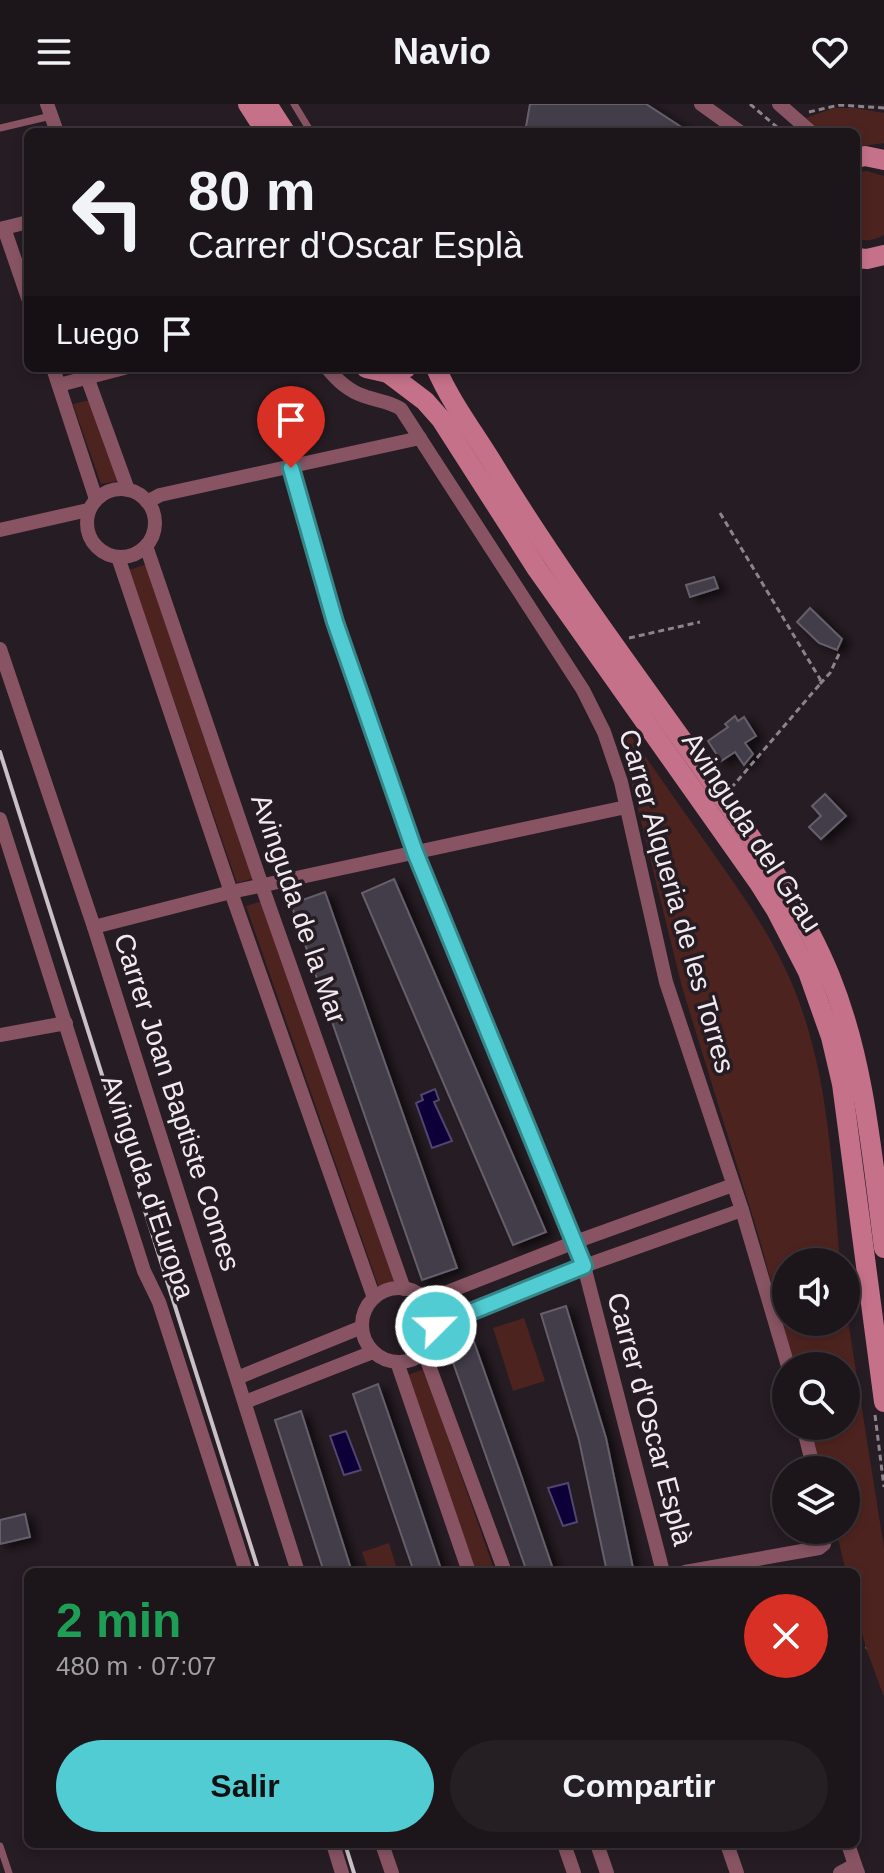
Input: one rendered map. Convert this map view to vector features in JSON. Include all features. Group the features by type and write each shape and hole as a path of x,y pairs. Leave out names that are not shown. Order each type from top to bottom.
{"main road":[{"path":"248,104 263,128"},
{"path":"267,104 282,128"},
{"path":"860,158 882,156"},
{"path":"860,258 884,255"},
{"name":"Avinguda del Grau","path":"399,372 441,419 537,569 759,883 793,941 820,1004 842,1084 879,1405"},
{"name":"Avinguda del Grau","path":"438,372 450,397 543,544 723,798 796,907 816,944 841,1005 854,1049 884,1248"}],"street":[{"path":"701,104 734,128"},
{"path":"779,104 803,127"},
{"path":"24,223 2,229 24,287"},
{"path":"0,530 92,505 111,491 128,490 147,502 154,519 151,538 133,555 118,557 108,555 92,542 88,532 92,505 54,372"},
{"path":"59,385 108,372"},
{"path":"147,502 160,495 420,438 401,409 347,388 331,372"},
{"path":"87,377 128,490"},
{"name":"Carrer Alqueria de les Torres","path":"420,438 583,690 604,732 621,782 666,982 742,1210"},
{"name":"Carrer d'Oscar Esplà","path":"291,468 335,622 415,852 584,1266 662,1568"},
{"name":"Avinguda de la Mar","path":"146,546 404,1289"},
{"name":"Avinguda de la Mar","path":"118,557 231,892 374,1298"},
{"name":"Carrer Joan Baptiste Comes","path":"0,649 94,927 297,1568"},
{"path":"94,927 231,892 626,807"},
{"name":"Avinguda d'Europa","path":"0,819 144,1271 159,1302 245,1568"},
{"path":"0,1035 66,1023"},
{"path":"427,1300 733,1185"},
{"path":"436,1326 584,1266 742,1210 784,1352"},
{"path":"404,1289 427,1300 434,1312 436,1326 435,1335 424,1352 411,1360 397,1362 380,1357 367,1344 362,1327 363,1316 374,1298 390,1290 404,1289"},
{"path":"237,1378 362,1327"},
{"path":"245,1402 373,1352"},
{"path":"424,1352 504,1568"},
{"path":"397,1362 468,1568"},
{"path":"707,1568 819,1548 824,1544"},
{"path":"334,1848 342,1873"},
{"path":"383,1848 392,1873"},
{"path":"565,1848 574,1873"},
{"path":"598,1848 607,1873"},
{"path":"728,1848 737,1873"},
{"path":"840,1873 856,1869 849,1848"}],"lane":[{"path":"294,104 309,128"},
{"path":"0,128 49,110"},
{"path":"0,1846 9,1873"}],"path":[{"path":"750,104 780,128"},
{"path":"803,127 821,108 839,105 884,108"},
{"path":"720,513 818,673 820,684"},
{"path":"612,642 700,622"},
{"path":"723,798 834,667 839,654"},
{"path":"879,1405 884,1487"},
{"path":"860,1650 866,1648"}],"shaded area":[{"path":"834,108 884,113 884,143 860,146 860,128 817,128 806,118"},
{"path":"860,172 884,176 884,235 874,239 860,239"},
{"path":"90,400 118,481 101,484 73,404"},
{"path":"147,564 254,878 237,883 129,570"},
{"path":"626,729 761,925 789,977 813,1046 831,1154 839,1248 772,1248 772,1285 759,1237 682,987 619,733"},
{"path":"262,901 395,1284 380,1291 246,906"},
{"path":"435,1089 439,1100 434,1102 452,1141 432,1148 416,1103 423,1100 421,1095"},
{"path":"524,1318 545,1381 513,1391 493,1328"},
{"path":"786,1336 850,1336 853,1352 790,1352"},
{"path":"424,1369 494,1568 475,1568 408,1375"},
{"path":"860,1396 884,1548 884,1697 860,1625 860,1568 845,1568 839,1544 860,1544 860,1456 818,1456 814,1440 860,1440"},
{"path":"346,1431 361,1470 344,1475 330,1436"},
{"path":"568,1483 577,1522 563,1526 548,1488"},
{"path":"389,1543 397,1568 368,1568 362,1552"}],"building":[{"path":"530,104 646,104 683,128 526,128"},
{"path":"714,577 718,588 690,597 686,585"},
{"path":"810,608 842,639 837,650 819,643 797,622"},
{"path":"735,716 738,721 744,717 756,736 745,743 753,754 744,765 735,752 721,761 708,741 728,727 725,724"},
{"path":"825,794 846,816 821,839 809,827 821,816 812,806"},
{"path":"394,879 546,1232 513,1245 362,893"},
{"path":"325,892 457,1268 422,1280 291,904"},
{"path":"566,1306 606,1438 633,1568 606,1568 579,1440 541,1314"},
{"path":"474,1342 553,1568 526,1568 449,1351"},
{"path":"378,1384 441,1568 413,1568 353,1394"},
{"path":"301,1411 351,1568 323,1568 275,1420"},
{"path":"25,1514 30,1537 0,1544 0,1520"}],"railway":[{"path":"0,752 258,1568"},
{"path":"346,1848 354,1873"}],"route":[{"path":"291,468 335,622 415,852 584,1266 436,1326"}]}
